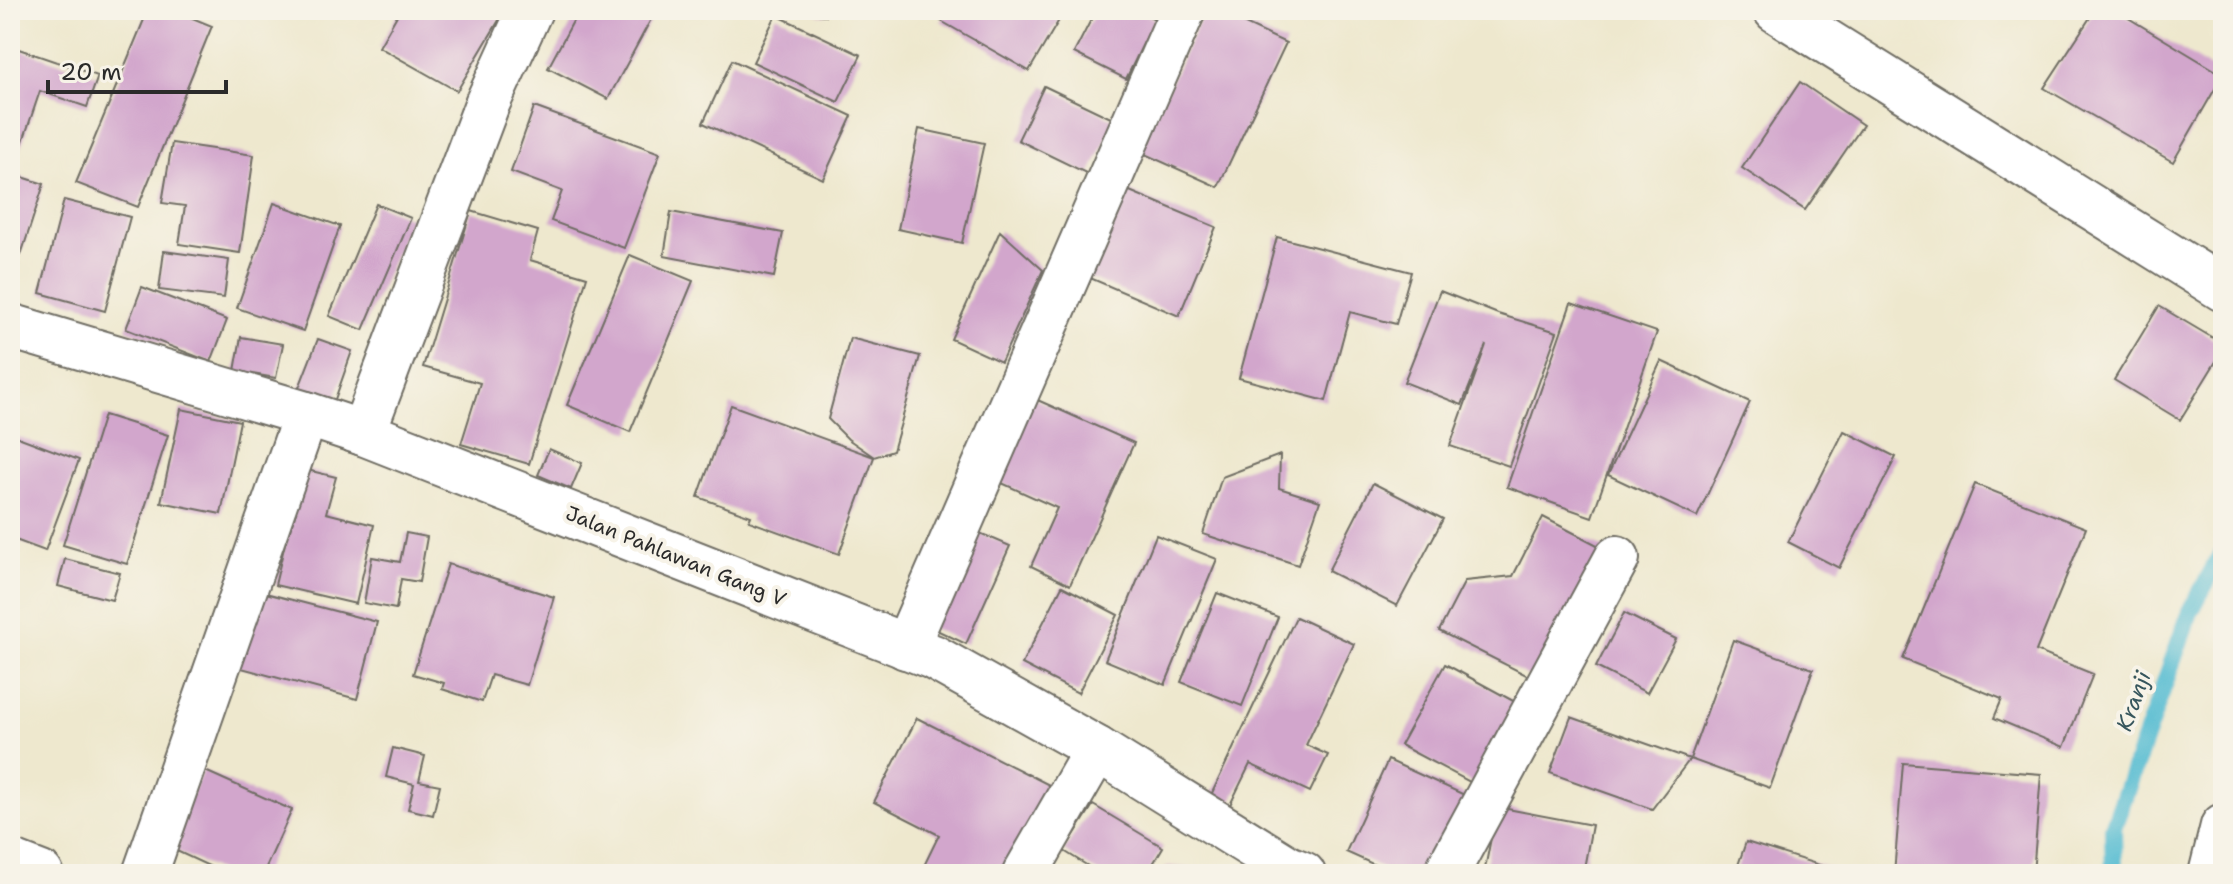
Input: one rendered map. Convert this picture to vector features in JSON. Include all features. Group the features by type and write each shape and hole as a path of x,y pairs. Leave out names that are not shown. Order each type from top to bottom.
{"street":[{"path":"363,433 487,104 530,10"},
{"path":"1776,10 2223,289"},
{"path":"906,647 1176,13"},
{"name":"Jalan Pahlawan Gang V","path":"10,326 363,433 933,657 1097,749 1292,872"},
{"path":"145,874 306,414"},
{"path":"1446,874 1617,558"},
{"path":"1025,874 1097,749"},
{"path":"2211,874 2223,826"},
{"path":"10,862 41,874"}],"building":[{"path":"148,10 173,10 212,26 138,207 76,183"},
{"path":"400,10 505,10 457,91 379,47"},
{"path":"579,10 656,10 608,99 548,68"},
{"path":"802,10 827,10 826,16"},
{"path":"948,10 1065,10 1029,71 941,21"},
{"path":"1096,10 1137,10 1155,19 1126,79 1074,53"},
{"path":"1205,10 1215,10 1286,43 1218,187 1138,151"},
{"path":"2095,10 2115,10 2223,75 2173,162 2044,88"},
{"path":"776,15 861,55 838,102 753,62"},
{"path":"10,46 98,76 87,107 40,91 20,150 10,147"},
{"path":"732,60 852,116 823,179 703,123"},
{"path":"1800,82 1863,125 1805,210 1742,168"},
{"path":"1044,86 1115,120 1090,175 1018,140"},
{"path":"534,107 660,153 624,248 551,221 562,191 511,172"},
{"path":"919,129 984,143 962,243 898,229"},
{"path":"172,143 254,155 240,253 179,244 185,206 162,203"},
{"path":"10,173 44,184 21,255 10,251"},
{"path":"1120,187 1216,227 1179,316 1083,275"},
{"path":"64,200 130,217 105,311 40,293"},
{"path":"274,203 340,226 303,331 237,308"},
{"path":"376,204 411,218 363,330 329,316"},
{"path":"471,211 538,231 530,260 587,277 529,464 461,444 480,383 423,367"},
{"path":"671,212 783,233 774,277 664,256"},
{"path":"1000,231 1043,270 1001,362 951,339"},
{"path":"1277,237 1411,272 1396,324 1350,312 1326,401 1239,378"},
{"path":"164,251 229,260 224,298 159,290"},
{"path":"630,255 693,281 630,432 567,405"},
{"path":"10,263 19,265 13,292 10,292"},
{"path":"142,287 227,320 211,362 126,329"},
{"path":"1440,291 1498,314 1557,332 1509,466 1450,446 1486,345 1462,405 1404,382"},
{"path":"1571,303 1657,332 1592,517 1507,487"},
{"path":"2159,306 2223,344 2223,350 2180,420 2114,380"},
{"path":"241,337 283,344 276,378 235,371"},
{"path":"850,338 920,356 893,451 874,457 848,439 828,419"},
{"path":"318,339 352,351 333,405 297,393"},
{"path":"1661,361 1750,402 1697,517 1608,475"},
{"path":"1033,398 1134,443 1070,585 1031,566 1057,508 995,480"},
{"path":"731,405 874,457 839,554 749,521 751,516 698,497"},
{"path":"181,409 240,421 221,514 161,502"},
{"path":"104,415 168,435 127,564 63,545"},
{"path":"1844,431 1896,457 1839,568 1788,542"},
{"path":"10,434 79,460 45,551 10,538"},
{"path":"549,449 582,463 571,489 538,475"},
{"path":"1280,455 1279,488 1320,501 1298,565 1203,534 1222,477"},
{"path":"303,469 336,477 326,513 374,525 356,604 275,585"},
{"path":"1373,483 1443,519 1397,606 1328,571"},
{"path":"1975,484 2086,528 2036,651 2093,674 2064,747 1994,718 2002,699 1903,659"},
{"path":"1543,517 1607,550 1540,682 1439,631 1465,581 1513,576"},
{"path":"968,528 1010,546 966,644 926,625"},
{"path":"406,533 427,537 419,582 401,579 396,609 364,603 372,557 400,562"},
{"path":"1156,535 1217,559 1165,685 1105,660"},
{"path":"65,559 120,573 112,600 58,586"},
{"path":"448,564 554,597 527,685 491,675 482,702 442,689 444,683 413,674"},
{"path":"1062,586 1118,615 1078,693 1022,664"},
{"path":"254,590 377,622 357,699 234,666"},
{"path":"1217,593 1278,617 1242,706 1181,682"},
{"path":"1624,613 1676,639 1647,693 1596,667"},
{"path":"1296,617 1354,644 1306,745 1328,755 1310,792 1250,764 1228,809 1211,795"},
{"path":"1733,640 1813,669 1770,788 1690,759"},
{"path":"1445,664 1528,709 1485,790 1400,745"},
{"path":"1571,717 1690,759 1652,809 1550,773"},
{"path":"917,718 1059,790 1015,874 920,874 939,835 874,802"},
{"path":"393,748 425,756 419,781 440,785 433,815 408,809 414,784 386,777"},
{"path":"1388,760 1469,797 1434,874 1395,874 1346,852"},
{"path":"1903,763 2041,774 2033,874 1894,874"},
{"path":"203,770 292,810 263,874 226,874 168,847"},
{"path":"1093,805 1163,847 1147,874 1101,874 1064,851"},
{"path":"1497,807 1592,825 1583,874 1484,874"},
{"path":"1746,842 1845,873 1845,874 1735,874"},
{"path":"1168,866 1208,870 1212,874 1157,874"}],"waterway":[{"name":"Kranji","path":"2114,874 2113,828 2190,612 2223,551"}]}
